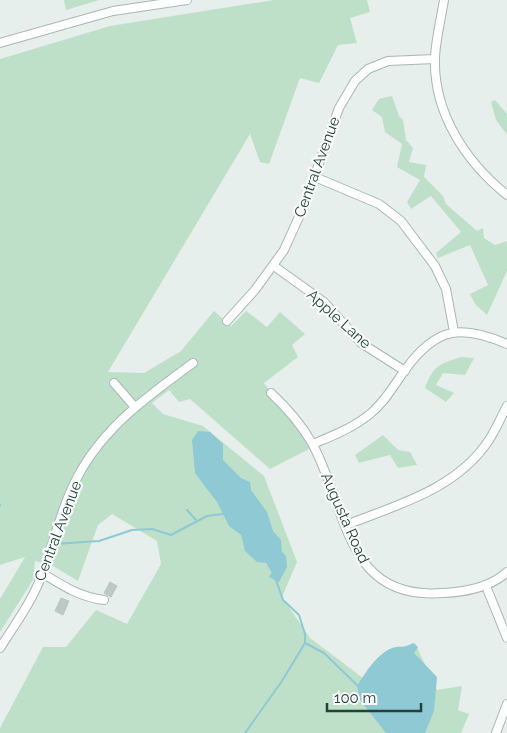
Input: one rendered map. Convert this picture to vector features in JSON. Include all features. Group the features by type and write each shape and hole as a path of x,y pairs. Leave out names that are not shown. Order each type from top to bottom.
{"street":[{"path":"0,43 113,11 187,0"},
{"path":"444,0 435,59 443,107 460,146 480,171 507,195"},
{"name":"Central Avenue","path":"227,321 274,266 295,228 339,108 355,81 368,70 388,61 435,59"},
{"path":"314,177 379,204 400,221 435,266 446,289 454,332"},
{"name":"Apple Lane","path":"274,266 324,302 361,343 405,371"},
{"path":"313,444 370,414 393,390 424,347 454,332 470,331 507,344"},
{"name":"Central Avenue","path":"0,648 31,600 78,476 102,440 134,406 193,363"},
{"path":"114,383 134,406"},
{"name":"Augusta Road","path":"271,393 301,426 313,444 360,558 383,582 415,594 452,593 486,586 507,572"},
{"path":"346,525 436,489 471,461 488,441 507,406"},
{"path":"42,573 72,591 89,598 104,600"},
{"path":"486,586 507,638"},
{"path":"496,733 507,704"}],"green space":[{"path":"64,0 99,0 66,10"},
{"path":"274,0 367,0 370,12 350,18 357,43 338,45 319,83 300,78 269,164 260,162 250,134 108,372 144,373 181,351 214,311 231,326 246,311 267,327 280,312 305,334 292,345 298,357 264,383 313,447 270,469 190,399 179,402 169,390 152,403 163,414 203,426 264,476 297,562 282,597 310,638 363,678 386,652 415,643 437,690 462,686 458,710 469,714 461,733 0,733 0,728 43,647 66,647 96,610 127,624 161,564 157,541 112,514 98,525 78,581 53,566 35,561 33,580 0,632 0,599 25,557 0,565 0,59 110,26"},
{"path":"392,96 399,116 403,120 406,140 413,148 409,162 426,165 424,177 443,196 446,204 477,231 483,228 484,238 495,245 507,241 507,271 487,315 475,304 470,294 488,285 470,245 438,258 436,253 461,232 431,196 411,209 407,202 420,180 397,167 402,144 385,132 382,117 372,110 379,99"},
{"path":"495,100 507,114 507,135 496,120 491,102"},
{"path":"461,357 474,358 465,375 443,373 436,385 454,393 446,402 425,388 434,370 442,364"},
{"path":"383,435 398,450 410,452 417,465 398,468 390,455 359,463 355,455"}],"water":[{"path":"198,431 210,432 223,444 223,460 241,478 250,482 251,490 267,512 273,531 281,540 282,552 286,556 287,567 279,582 269,577 272,572 268,563 257,562 245,551 241,535 229,526 217,502 195,473 192,440"},
{"path":"413,643 418,647 414,653 437,677 434,711 425,733 386,733 360,700 357,686 372,664 381,655 392,648 407,646"}],"building":[{"path":"110,582 117,586 111,597 104,593"},
{"path":"61,598 69,601 63,615 55,611"}],"waterway":[{"path":"187,510 197,521"},
{"path":"55,544 99,541 132,530 152,529 171,535 207,516 223,514"},
{"path":"267,562 273,573"},
{"path":"245,733 282,681 305,643 305,634 299,615 283,600 276,580"},
{"path":"305,643 324,653 358,686"}]}
